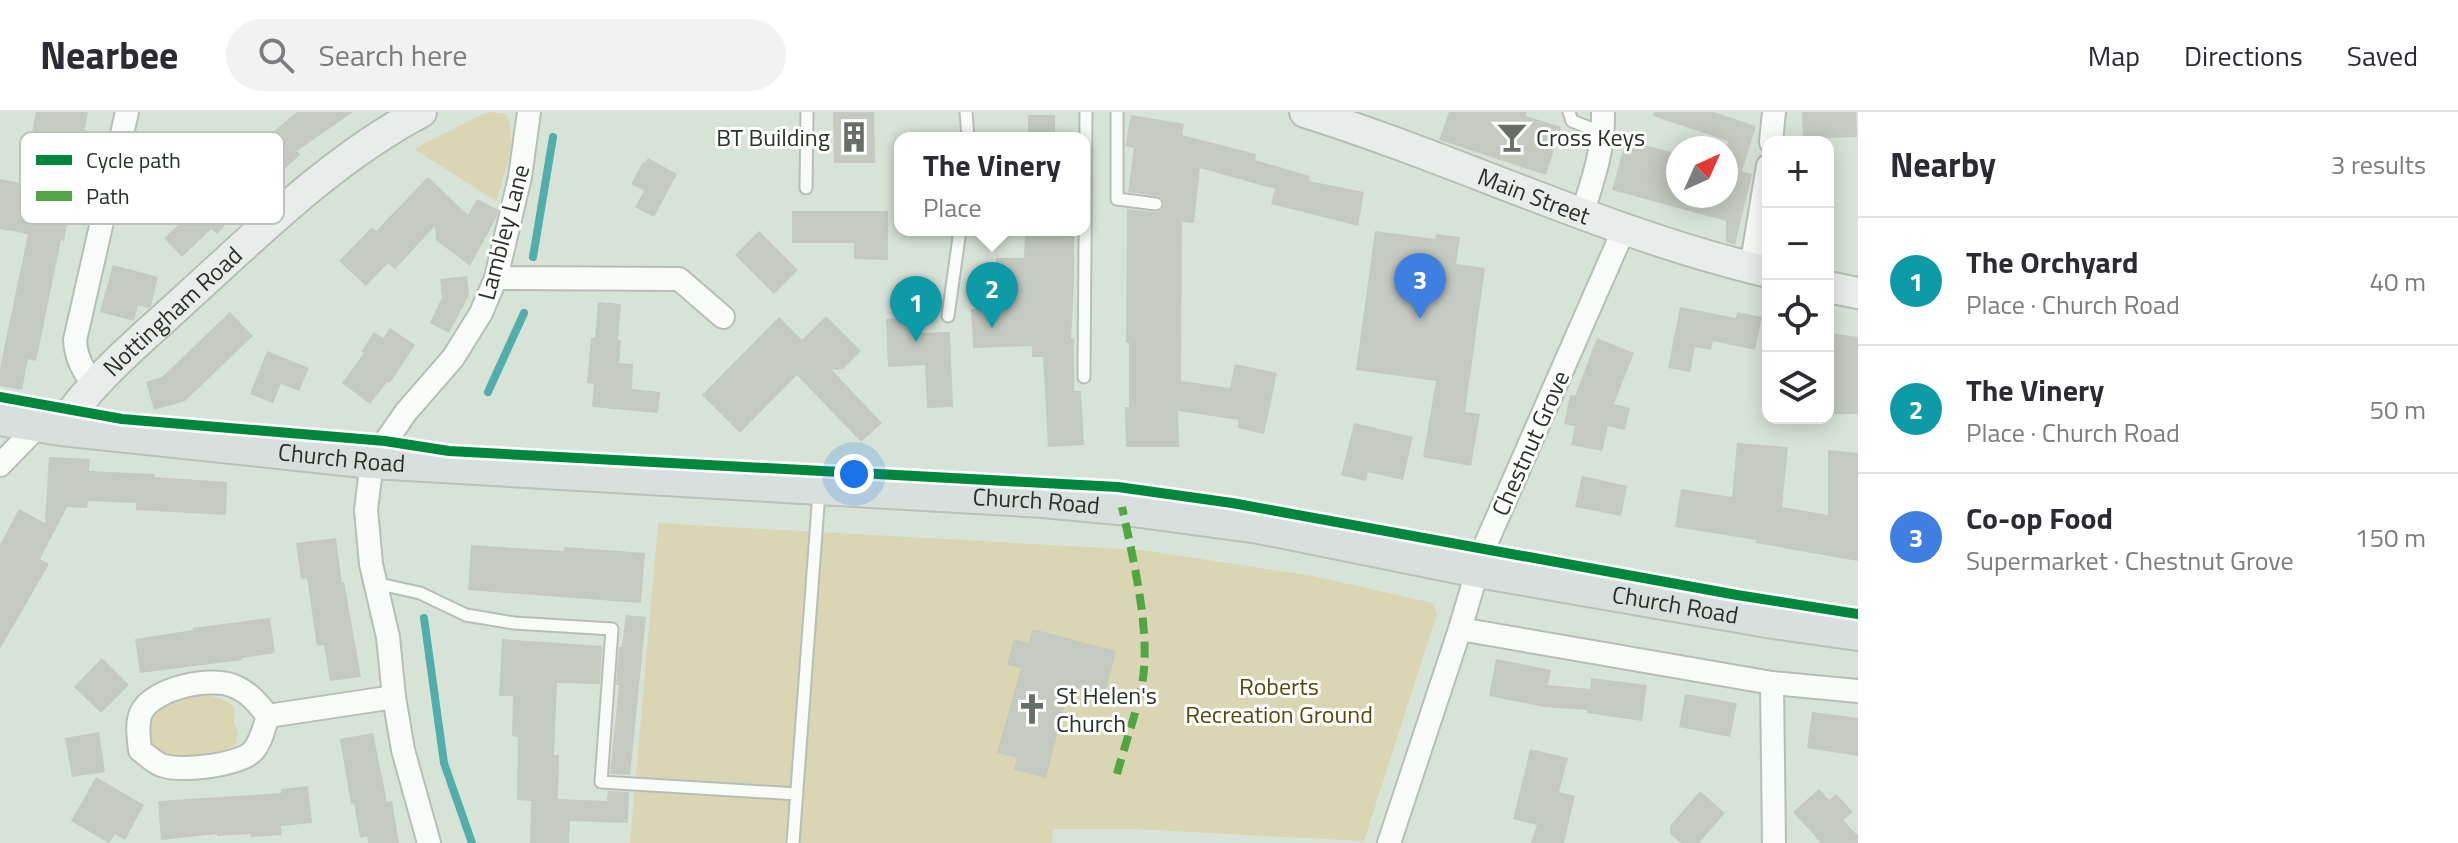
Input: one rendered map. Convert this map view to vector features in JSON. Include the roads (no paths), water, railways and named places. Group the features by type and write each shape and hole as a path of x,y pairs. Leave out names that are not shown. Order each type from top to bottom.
{"main road":[{"path":"0,418 50,426"},
{"name":"Church Road","path":"50,426 372,461 1118,507 1259,526 1478,570 1858,633"}],"street":[{"path":"122,132 127,112"},
{"name":"Nottingham Road","path":"284,212 333,170 391,128 421,112"},
{"name":"Lambley Lane","path":"372,461 406,412 453,358 481,313 496,278 520,177 529,112"},
{"name":"Main Street","path":"1305,112 1360,129 1624,229 1760,270"},
{"path":"1772,136 1774,112"},
{"path":"1582,214 1601,155 1603,123"},
{"path":"1760,270 1765,208"},
{"path":"94,386 80,364 75,340 101,224"},
{"name":"Nottingham Road","path":"50,426 72,410 130,350 270,224"},
{"name":"Chestnut Grove","path":"1389,843 1484,548 1624,229"},
{"path":"496,278 679,279 723,317"},
{"path":"1834,288 1858,293"},
{"path":"0,465 50,426"},
{"path":"372,461 366,510 371,564 388,637 403,750 429,843"},
{"path":"1460,629 1772,683 1858,691"},
{"path":"210,682 235,686 255,700 268,716 251,753 221,765 189,768 162,765 140,750 138,729 142,712 153,699 173,689 210,682"},
{"path":"1772,683 1774,843"},
{"path":"268,716 394,697"}],"lane":[{"path":"806,188 807,112"},
{"path":"966,112 968,132"},
{"path":"1086,112 1086,132"},
{"path":"1117,112 1117,199 1156,204"},
{"path":"1569,112 1572,121 1603,123"},
{"path":"948,316 959,236"},
{"path":"1084,377 1085,236"},
{"path":"793,843 819,487"},
{"path":"375,583 420,593 466,615 514,623 612,629 601,782 797,794"}],"waterway":[{"path":"533,257 553,137"},
{"path":"488,392 524,313"},
{"path":"424,618 444,763 472,843"}],"place":[{"name":"BT Building","path":"854,137"},
{"name":"Cross Keys","path":"1512,137"},
{"name":"Co-op Food","path":"1420,319"},
{"name":"The Vinery","path":"992,328"},
{"name":"The Orchyard","path":"916,342"},
{"name":"St Helen's Church","path":"1032,709"}],"park label":[{"name":"Roberts Recreation Ground","path":"1279,700"}]}
